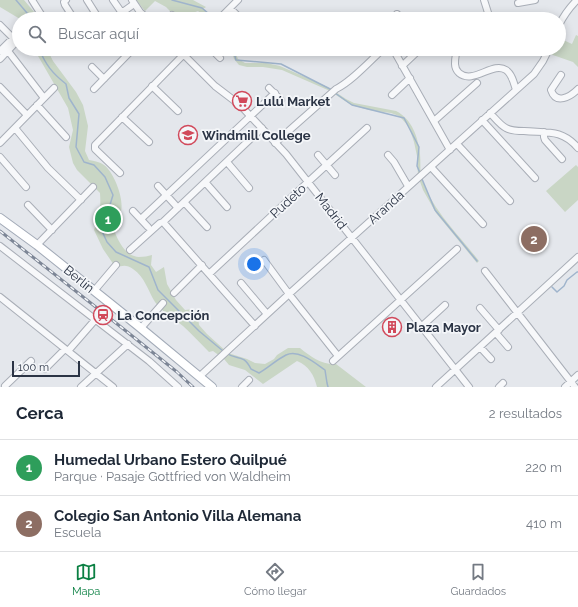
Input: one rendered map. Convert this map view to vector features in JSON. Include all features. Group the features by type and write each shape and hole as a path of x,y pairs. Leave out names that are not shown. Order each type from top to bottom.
{"main road":[{"name":"Berlín","path":"0,218 37,245 212,387"}],"street":[{"path":"32,0 40,12"},
{"path":"66,0 64,2 70,12"},
{"path":"87,0 95,12"},
{"path":"114,0 121,12"},
{"path":"226,12 238,0"},
{"path":"484,0 488,12"},
{"path":"518,3 535,0"},
{"path":"566,12 576,1"},
{"path":"123,12 133,2 142,12"},
{"path":"230,8 234,12"},
{"path":"0,25 12,36"},
{"path":"0,51 12,42"},
{"path":"0,59 12,45"},
{"path":"8,51 44,98"},
{"path":"94,89 125,56"},
{"path":"120,173 95,149 95,145 183,56"},
{"name":"Madrid","path":"185,56 215,86 250,116 286,154 468,387"},
{"path":"275,143 330,94 343,86 375,56"},
{"path":"397,56 450,150"},
{"path":"402,66 413,56"},
{"path":"455,56 456,70 460,74 469,77 501,68 506,70 510,75 516,90"},
{"name":"Aranda","path":"200,376 408,186 534,74 545,56"},
{"path":"92,67 104,79"},
{"path":"561,75 551,90 556,98 560,99 569,97 578,89"},
{"path":"392,95 410,78"},
{"path":"434,121 477,83"},
{"path":"152,86 178,111"},
{"path":"0,87 27,115"},
{"path":"0,143 54,88"},
{"path":"270,88 281,100"},
{"path":"141,220 275,93"},
{"path":"37,105 66,137"},
{"path":"490,113 506,128 517,131 555,133 567,138 578,148"},
{"path":"122,117 149,142"},
{"path":"482,120 535,178"},
{"path":"15,128 48,168 81,200"},
{"path":"130,250 163,222 262,128"},
{"name":"Pudeto","path":"209,274 367,128"},
{"path":"544,132 545,140 562,159"},
{"path":"457,144 510,201"},
{"path":"318,155 335,175"},
{"path":"388,155 394,162 408,186"},
{"path":"0,157 26,187"},
{"path":"227,162 249,188"},
{"path":"430,167 483,224"},
{"path":"205,182 227,207"},
{"path":"158,186 178,208"},
{"path":"37,245 93,188"},
{"path":"184,202 207,227"},
{"path":"28,205 52,230"},
{"path":"133,211 148,227"},
{"path":"163,222 255,326"},
{"path":"0,246 128,344 178,387"},
{"path":"264,260 335,358 457,249"},
{"path":"436,387 578,258"},
{"path":"94,291 116,265"},
{"path":"174,293 202,265"},
{"path":"485,271 573,385"},
{"path":"241,283 267,314"},
{"path":"0,297 113,387"},
{"path":"141,328 163,303"},
{"path":"421,327 445,305"},
{"path":"480,308 508,347"},
{"path":"45,369 67,350 96,320"},
{"path":"81,387 128,344"},
{"path":"480,347 491,359"},
{"path":"4,385 31,361"},
{"path":"565,387 573,385 578,375"},
{"path":"242,387 249,380"}],"green space":[{"path":"0,0 24,0 34,12 12,12 12,14 0,7"},
{"path":"136,0 193,0 206,7 203,9 206,12 171,12 166,7 155,1 145,11"},
{"path":"576,35 578,36 578,67 573,62 556,56 566,56 566,41 572,44"},
{"path":"38,56 50,56 76,92 83,105 88,126 85,151 89,160 101,163 112,174 120,195 120,214 112,224 121,245 133,256 141,257 152,255 151,265 156,272 164,267 167,284 176,300 185,310 194,309 199,325 207,334 228,353 255,363 265,364 288,348 300,348 321,362 336,364 366,387 317,387 310,371 305,365 297,361 263,384 245,370 229,365 224,359 213,351 209,352 183,326 164,312 155,302 141,276 137,272 125,266 116,268 103,249 94,230 100,212 100,193 77,170 73,163 69,147 73,130 68,108"},
{"path":"233,56 237,56 238,59 245,63 266,63 280,66 328,87 354,103 396,111 402,114 413,129 418,141 421,175 428,193 441,214 479,261 477,263 436,213 423,190 418,176 417,156 414,142 409,127 399,116 351,105 330,91 282,70 263,67 247,67 239,65"},
{"path":"576,165 578,167 578,200 565,212 546,191"}],"waterway":[{"path":"16,0 26,12"},
{"path":"172,0 202,8 207,12"},
{"path":"42,56 50,68 66,84 69,98 79,114 76,147 84,162 94,165 105,177 113,195 101,229 107,242 116,252 149,267 158,290 199,331 223,351"},
{"path":"235,56 236,60 281,64 332,90"},
{"path":"335,93 352,105 404,118 419,147 417,166 420,173"},
{"path":"422,179 435,210 477,261"},
{"path":"552,287 557,292 564,286 567,280 578,272"},
{"path":"226,353 243,359 251,369 259,373 286,355 301,355 325,370 328,387"}],"railway":[{"path":"0,231 177,372 193,387"}],"place":[{"name":"Lulú Market","path":"242,101"},
{"name":"Windmill College","path":"188,135"},
{"name":"Humedal Urbano Estero Quilpué","path":"108,219"},
{"name":"Colegio San Antonio Villa Alemana","path":"534,239"},
{"name":"La Concepción","path":"103,315"},
{"name":"Plaza Mayor","path":"392,327"}]}
